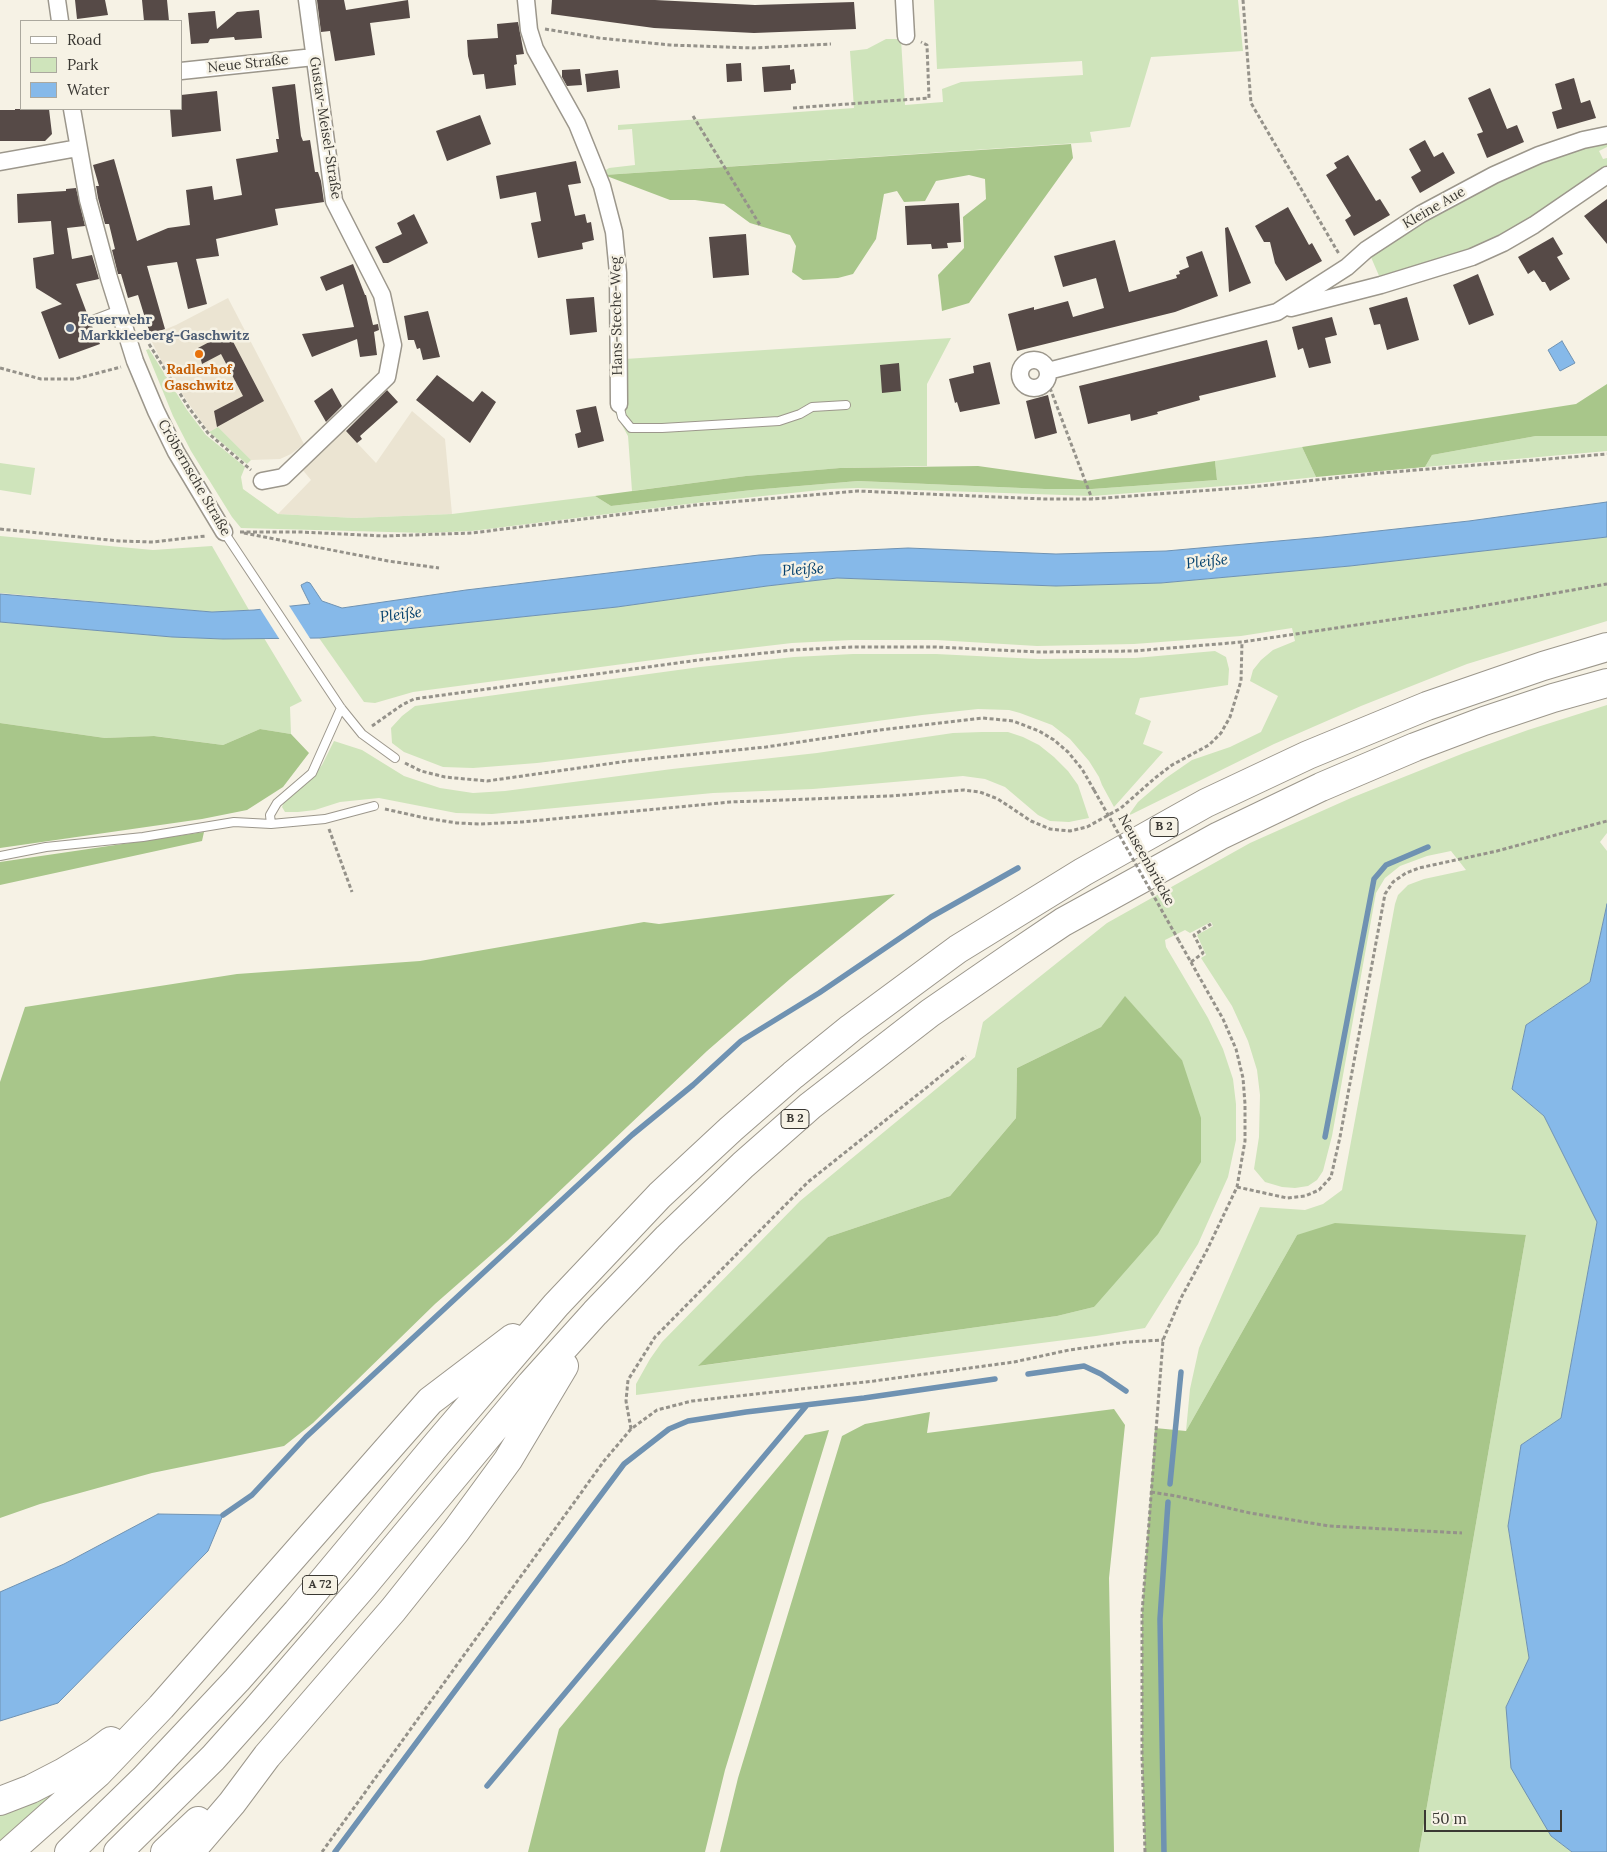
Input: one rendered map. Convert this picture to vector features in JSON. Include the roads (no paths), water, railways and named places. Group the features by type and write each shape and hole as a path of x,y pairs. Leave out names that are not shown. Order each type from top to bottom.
{"highway":[{"name":"B 2","path":"556,1305 660,1195 738,1123 851,1028 958,949 1083,872 1206,803 1308,755 1473,689 1607,647"},
{"name":"B 2","path":"596,1313 674,1230 743,1165 810,1106 930,1013 1063,922 1219,836 1321,787 1476,724 1554,698 1607,683"},
{"path":"10,1852 98,1772 161,1707 430,1401 556,1305"},
{"name":"A 72","path":"69,1852 144,1779 237,1680 297,1612 556,1305"},
{"path":"190,1852 267,1756 393,1610 456,1531 508,1460 596,1313"},
{"name":"A 72","path":"118,1852 213,1758 268,1697 531,1384 596,1313"},
{"path":"0,1801 56,1776 95,1753 152,1705 222,1638"},
{"path":"165,1852 267,1756"}],"street":[{"path":"57,0 60,20"},
{"name":"Gustav-Meisel-Straße","path":"262,481 283,477 387,377 394,345 382,295 334,201 307,0"},
{"name":"Hans-Steche-Weg","path":"526,0 529,30 535,49 577,124 602,186 614,232 618,273 619,404"},
{"path":"904,0 906,36"},
{"name":"Neue Straße","path":"182,71 314,57"},
{"name":"Cröbernsche Straße","path":"72,110 88,200 135,361 176,452 231,532"},
{"name":"Kleine Aue","path":"1277,312 1347,267 1366,250 1422,214 1494,175 1539,154 1583,140 1607,135"},
{"path":"0,162 78,148"},
{"name":"Kleine Aue","path":"1047,376 1381,285 1472,257 1503,243 1534,225 1607,175"}],"lane":[{"path":"90,321 119,310"},
{"name":"Hans-Steche-Weg","path":"619,404 622,417 631,428 778,421 800,414 812,406 846,405"},
{"name":"Cröbernsche Straße","path":"231,532 246,563 341,708 362,734 395,758"},
{"path":"271,824 270,815 277,803 312,773 341,708"},
{"path":"0,856 46,847 143,837 234,822 271,824 325,819 374,806"}],"water":[{"path":"1562,341 1575,363 1560,371 1548,350"},
{"name":"Pleiße","path":"1607,502 1607,537 1350,566 1161,583 1056,586 837,578 617,607 319,638 223,639 172,637 0,622 0,594 212,612 310,604 301,585 307,582 310,583 322,601 342,608 466,590 759,555 908,548 1056,554 1166,551 1323,537 1469,521"},
{"path":"1607,904 1607,1852 1572,1852 1551,1836 1511,1768 1506,1707 1529,1658 1508,1526 1521,1445 1561,1418 1597,1222 1544,1116 1512,1089 1526,1025 1590,982"},
{"path":"158,1514 223,1515 208,1551 58,1703 0,1721 0,1592 64,1564"}],"waterway":[{"path":"1325,1137 1374,879 1386,865 1428,847"},
{"path":"223,1515 252,1495 306,1437 632,1135 693,1085 741,1041 819,993 931,917 1018,868"},
{"path":"1028,1374 1084,1366 1101,1374 1126,1391"},
{"path":"1170,1484 1181,1372"},
{"path":"335,1852 624,1464 669,1429 688,1421 746,1412 864,1398 995,1379"},
{"path":"487,1786 807,1405"},
{"path":"1164,1852 1160,1619 1168,1502"}],"place":[{"name":"Feuerwehr Markkleeberg-Gaschwitz","path":"70,328"},
{"name":"Radlerhof Gaschwitz","path":"199,354"}]}
